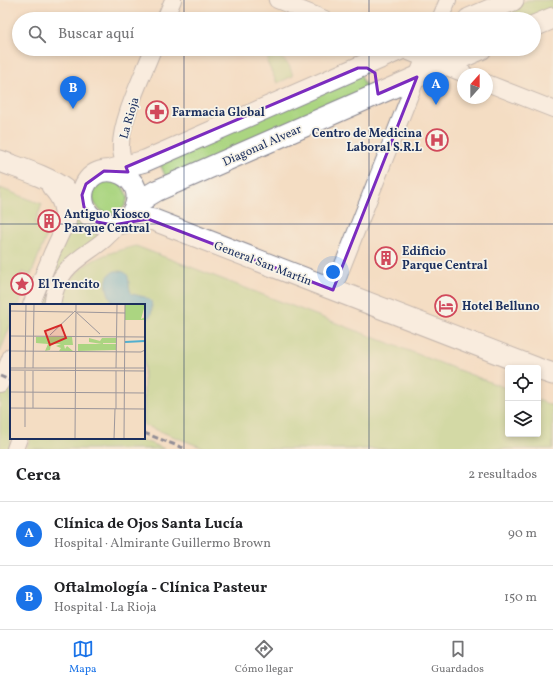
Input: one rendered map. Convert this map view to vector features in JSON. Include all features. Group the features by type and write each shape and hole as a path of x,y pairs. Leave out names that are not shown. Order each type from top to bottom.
{"main road":[{"path":"485,12 513,0"},
{"path":"541,23 553,18"},
{"path":"83,199 91,178 97,173 154,157 385,56"},
{"name":"Diagonal Alvear","path":"126,218 141,201 150,194 466,56"},
{"path":"358,68 367,68 375,73 377,77 378,85 371,97"},
{"path":"154,157 151,160 148,169 150,178 160,185 169,185"},
{"name":"General San Martín","path":"0,161 40,176 83,199 94,220 101,223 126,218 143,218 154,220 529,365"},
{"path":"119,168 131,180 135,187 137,198 126,218"},
{"path":"40,176 61,196 66,210 66,225"},
{"name":"General San Martín","path":"541,370 553,374"}],"street":[{"path":"168,12 173,0"},
{"path":"277,0 307,12"},
{"path":"443,12 448,0"},
{"name":"La Rioja","path":"119,168 124,127 150,56"},
{"path":"334,290 425,56"},
{"path":"430,56 444,66 457,71"},
{"path":"493,85 553,109"},
{"path":"31,304 52,253 66,225 83,199"},
{"path":"52,304 57,286 68,267 78,258 105,240 126,218"},
{"path":"0,384 10,359"},
{"path":"15,449 19,439"}],"highlighted area":[{"path":"358,68 367,68 375,73 378,94 417,77 333,290 148,219 113,225 97,222 84,207 82,195 86,184 104,171 128,172 126,167"}],"green space":[{"path":"528,0 553,0 553,11 541,16 541,12 500,12"},
{"path":"270,56 279,56 289,65 293,76 277,83 267,62"},
{"path":"360,74 368,92 167,180 159,161"},
{"path":"105,180 120,182 128,197 124,207 118,213 111,214 105,212 95,204 93,192 97,186"},
{"path":"0,188 42,204 35,223 49,229 31,275 22,272 14,293 22,296 19,304 10,304 10,327 0,352"},
{"path":"76,217 90,229 103,235 49,304 35,304"},
{"path":"136,246 505,388 505,437 541,437 541,401 553,406 553,449 206,449 145,425 145,304 62,304 65,291 71,280 79,271 88,264 111,253"},
{"path":"10,369 11,439 9,449 0,449 0,394"},
{"path":"30,439 140,439 165,449 26,449"}],"water":[{"path":"115,271 125,273 128,278 132,294 145,297 151,301 151,313 147,320 145,321 145,304 114,304 107,286 108,277"}],"railway":[{"path":"0,376 10,381"},
{"path":"145,433 186,449"}],"place":[{"name":"Clínica de Ojos Santa Lucía","path":"436,105"},
{"name":"Oftalmología - Clínica Pasteur","path":"73,109"},
{"name":"Farmacia Global","path":"157,112"},
{"name":"Centro de Medicina Laboral S.R.L","path":"437,140"},
{"name":"Antiguo Kiosco Parque Central","path":"49,221"},
{"name":"Edificio Parque Central","path":"386,258"},
{"name":"El Trencito","path":"22,284"},
{"name":"Hotel Belluno","path":"446,306"}]}
